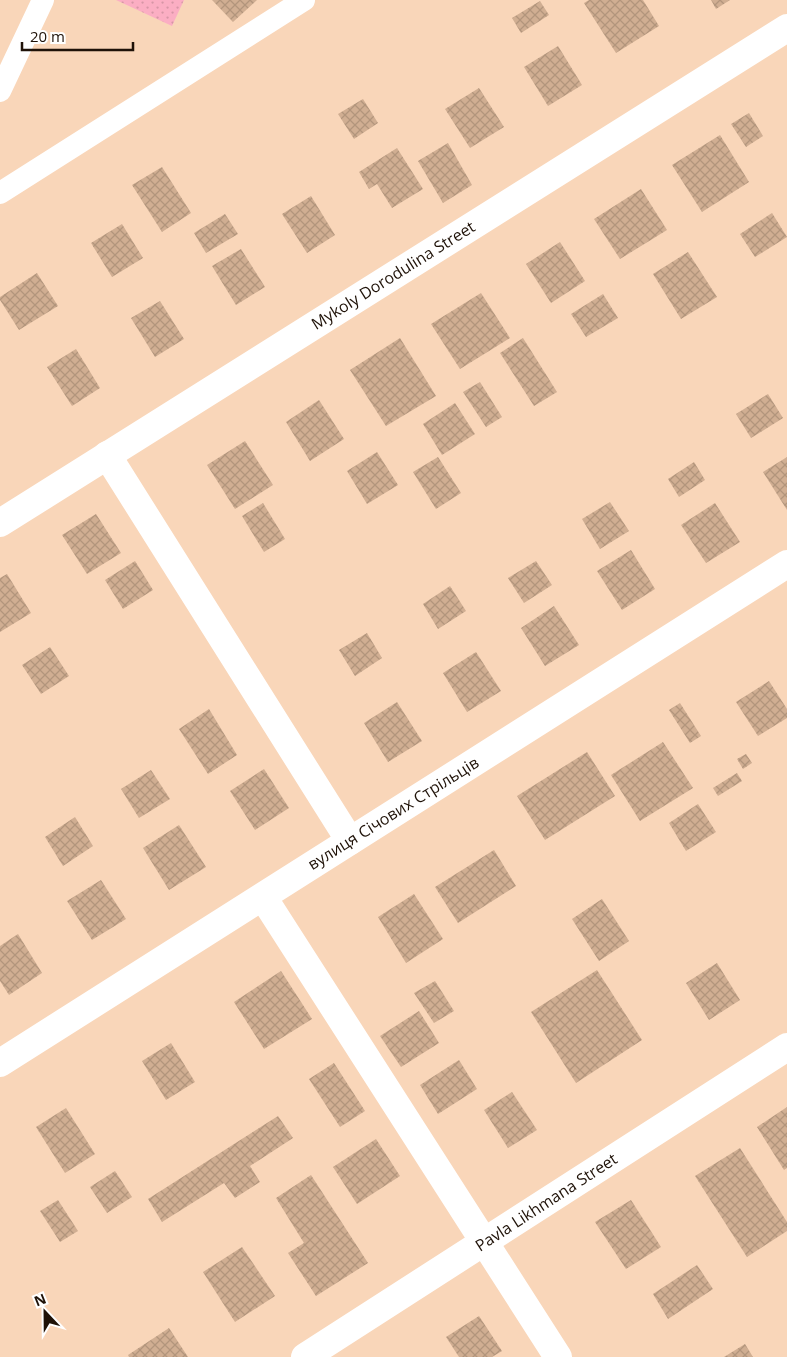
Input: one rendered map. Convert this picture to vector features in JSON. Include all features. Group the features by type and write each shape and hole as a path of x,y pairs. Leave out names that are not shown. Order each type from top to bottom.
{"street":[{"name":"Mykoly Dorodulina Street","path":"0,523 787,28"},
{"path":"108,455 350,841"},
{"name":"вулиця Січових Стрільців","path":"0,1063 787,564"},
{"path":"263,897 558,1357"},
{"name":"Pavla Likhmana Street","path":"305,1357 787,1047"}],"lane":[{"path":"0,91 43,0"},
{"path":"0,193 304,0"}],"shaded area":[{"path":"116,0 184,0 172,26"}],"building":[{"path":"212,0 257,0 233,22"},
{"path":"589,0 643,0 659,26 616,53 584,3"},
{"path":"711,0 730,0 716,9"},
{"path":"540,1 549,15 521,33 512,18"},
{"path":"558,46 582,85 548,106 524,67"},
{"path":"479,88 504,127 470,148 445,109"},
{"path":"363,99 378,123 354,139 338,114"},
{"path":"749,113 763,136 746,147 731,124"},
{"path":"720,135 749,182 702,212 672,165"},
{"path":"448,143 472,185 443,203 418,161"},
{"path":"397,148 423,189 392,208 377,184 369,189 359,172"},
{"path":"162,167 191,213 162,232 132,185"},
{"path":"641,189 667,230 620,259 594,219"},
{"path":"311,196 335,235 307,253 282,214"},
{"path":"772,213 787,237 755,257 740,234"},
{"path":"225,214 238,234 206,253 194,233"},
{"path":"122,224 143,258 112,277 91,243"},
{"path":"560,242 585,281 551,303 526,264"},
{"path":"241,249 265,287 236,305 212,266"},
{"path":"688,252 717,297 681,319 653,274"},
{"path":"37,273 58,306 19,330 0,297"},
{"path":"481,293 510,338 460,369 431,324"},
{"path":"603,294 618,318 586,337 571,314"},
{"path":"160,301 184,339 155,357 131,318"},
{"path":"400,338 436,396 386,426 350,370"},
{"path":"523,338 557,392 534,406 500,353"},
{"path":"76,349 100,388 72,406 47,367"},
{"path":"480,382 502,417 486,427 463,392"},
{"path":"768,394 783,418 751,438 736,414"},
{"path":"319,400 344,439 310,461 286,422"},
{"path":"455,403 475,434 442,455 423,424"},
{"path":"245,441 273,485 235,509 207,465"},
{"path":"377,452 398,485 367,504 347,471"},
{"path":"438,457 461,493 436,509 413,472"},
{"path":"787,457 787,510 763,472"},
{"path":"694,462 705,480 679,497 668,479"},
{"path":"610,502 629,531 600,549 582,519"},
{"path":"263,503 285,539 264,552 242,516"},
{"path":"715,503 740,542 706,563 681,525"},
{"path":"96,514 121,553 87,574 62,535"},
{"path":"631,550 655,589 622,610 597,571"},
{"path":"135,561 153,590 123,609 105,580"},
{"path":"536,561 552,585 524,603 508,578"},
{"path":"7,574 31,613 0,632 0,578"},
{"path":"450,586 466,611 438,629 423,604"},
{"path":"554,606 579,645 545,666 521,628"},
{"path":"367,633 382,658 355,676 339,650"},
{"path":"50,647 69,676 41,694 22,665"},
{"path":"476,652 501,691 467,712 443,673"},
{"path":"769,681 787,709 787,718 758,736 736,702"},
{"path":"397,702 422,741 388,762 364,723"},
{"path":"680,703 701,736 690,743 669,710"},
{"path":"209,709 237,755 208,774 179,729"},
{"path":"663,742 693,788 640,821 611,775"},
{"path":"587,752 615,796 545,840 517,796"},
{"path":"746,754 752,763 743,769 737,759"},
{"path":"264,769 289,808 255,830 230,791"},
{"path":"151,770 170,799 139,818 121,789"},
{"path":"737,773 742,781 718,796 713,788"},
{"path":"698,804 716,832 686,851 669,823"},
{"path":"75,817 93,846 63,866 45,837"},
{"path":"179,825 206,867 169,890 143,848"},
{"path":"494,850 516,886 458,923 435,887"},
{"path":"101,880 126,919 92,940 67,901"},
{"path":"414,894 443,939 406,963 378,917"},
{"path":"602,899 629,941 599,961 572,919"},
{"path":"18,934 42,973 9,995 0,981 0,946"},
{"path":"717,963 740,1000 709,1020 686,983"},
{"path":"597,970 642,1040 576,1083 531,1012"},
{"path":"281,971 312,1019 264,1049 234,1002"},
{"path":"435,981 454,1011 434,1023 414,993"},
{"path":"419,1011 439,1043 401,1067 380,1036"},
{"path":"171,1043 195,1082 166,1100 142,1061"},
{"path":"459,1060 477,1089 438,1114 420,1085"},
{"path":"334,1063 365,1111 340,1127 309,1079"},
{"path":"512,1092 537,1130 508,1148 484,1110"},
{"path":"787,1107 787,1168 784,1170 757,1127"},
{"path":"66,1108 95,1154 65,1173 36,1127"},
{"path":"278,1116 293,1138 250,1166 260,1182 235,1198 224,1183 162,1222 148,1199"},
{"path":"376,1139 400,1176 357,1204 333,1167"},
{"path":"740,1148 787,1222 787,1231 747,1257 695,1176"},
{"path":"115,1171 132,1197 107,1213 90,1187"},
{"path":"311,1175 368,1263 316,1296 288,1253 304,1243 276,1198"},
{"path":"58,1200 78,1231 60,1242 40,1211"},
{"path":"631,1200 661,1247 626,1269 595,1222"},
{"path":"242,1247 275,1296 235,1322 203,1272"},
{"path":"697,1265 713,1289 668,1319 653,1294"},
{"path":"479,1316 502,1351 492,1357 459,1357 446,1337"},
{"path":"169,1328 188,1357 129,1357 128,1355"},
{"path":"745,1344 753,1357 724,1357"}]}
